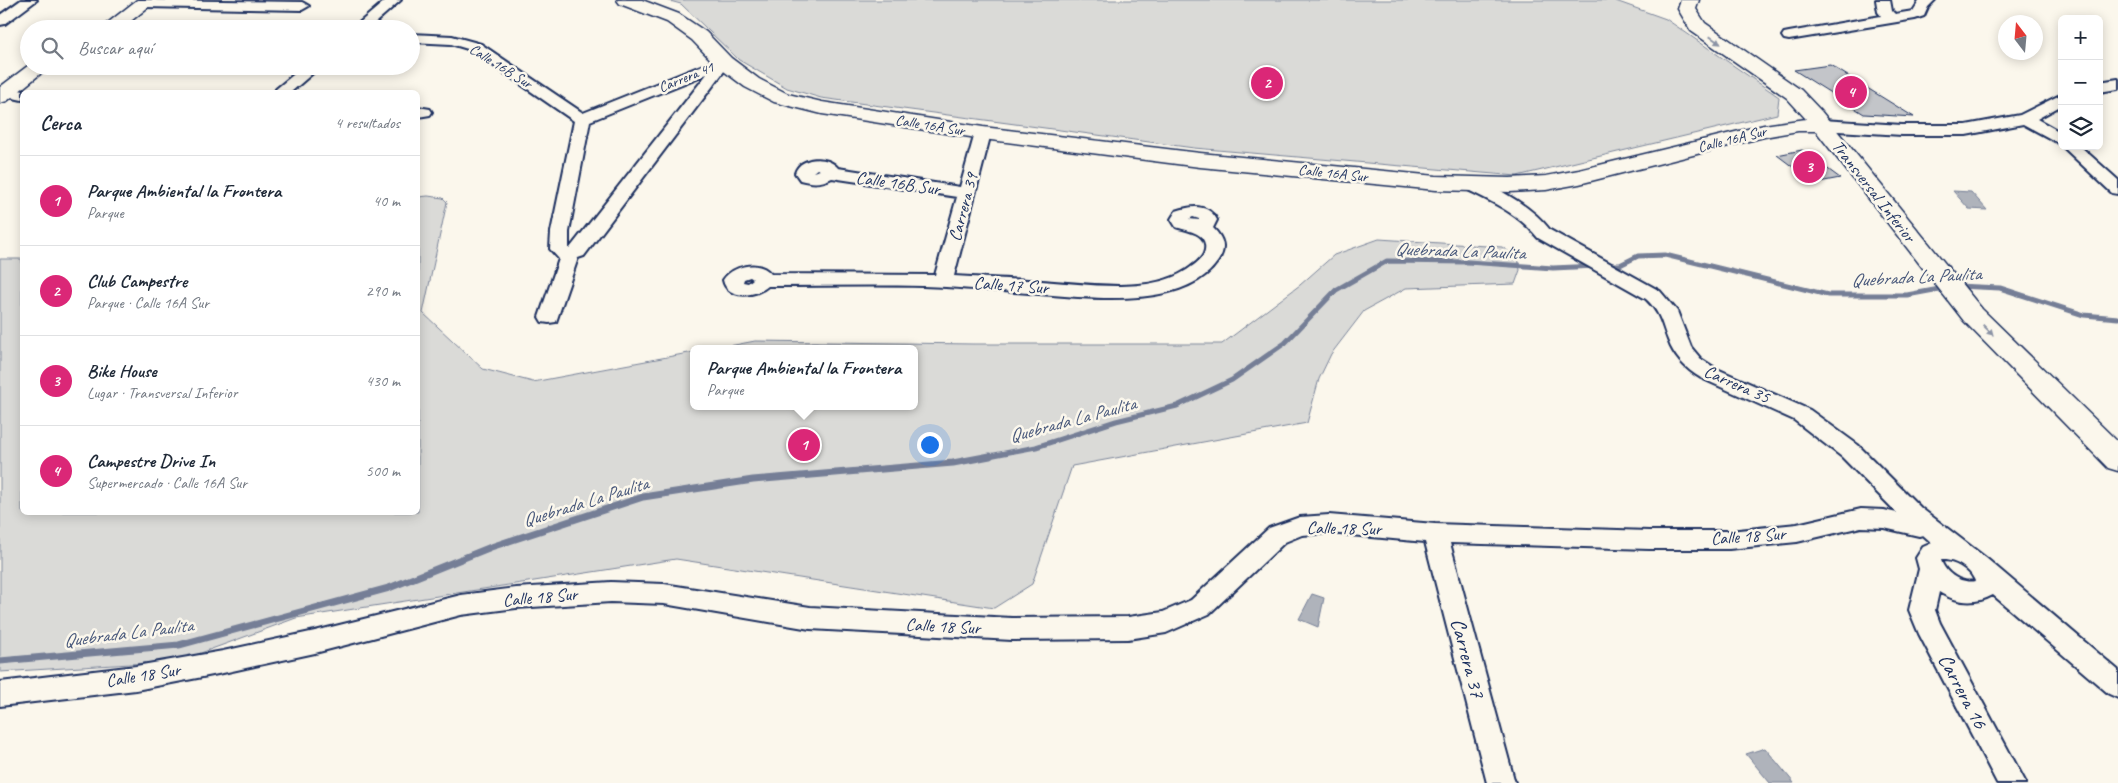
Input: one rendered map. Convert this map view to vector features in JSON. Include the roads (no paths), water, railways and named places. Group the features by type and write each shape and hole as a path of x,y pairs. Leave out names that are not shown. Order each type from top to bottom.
{"street":[{"path":"0,21 30,0"},
{"path":"370,20 394,0"},
{"name":"Calle 16A Sur","path":"626,0 673,18 699,36 724,62 752,83 781,98 822,108 984,133 1200,160 1474,186 1546,183 1580,177 1786,126 1822,124 1939,131 1966,130 2025,119 2058,101"},
{"name":"Transversal Inferior","path":"1690,0 1687,9 1698,27 1794,94 1822,124 1947,285 1980,322 2118,460"},
{"path":"1883,0 1885,12 1892,19"},
{"path":"1789,36 1919,13 1922,4 1928,0"},
{"path":"119,20 140,1"},
{"path":"106,20 140,1 302,6"},
{"name":"Calle 16B Sur","path":"420,38 452,40 476,47 582,119"},
{"name":"Carrera 41","path":"582,119 724,62"},
{"name":"Carrera 41","path":"548,318 570,255 577,252 724,62"},
{"path":"20,90 33,75"},
{"path":"23,90 45,75"},
{"path":"284,90 303,75"},
{"path":"2103,86 2118,84"},
{"path":"0,110 17,94"},
{"path":"1786,126 1796,111 1794,94"},
{"path":"570,255 564,254 559,249 560,232 582,119"},
{"path":"2025,119 2058,138"},
{"path":"1764,131 1811,136 1843,151"},
{"name":"Carrera 39","path":"943,281 984,133"},
{"path":"2075,150 2118,189"},
{"name":"Calle 16B Sur","path":"829,172 967,193"},
{"path":"2101,172 2118,174"},
{"name":"Carrera 35","path":"1474,186 1520,210 1544,234 1639,286 1664,304 1671,314 1685,354 1694,364 1708,373 1802,414 1850,451 1910,513 1972,559 1984,581"},
{"name":"Calle 17 Sur","path":"763,280 866,279 943,281 1119,292 1163,287 1194,275 1205,266 1213,255 1216,245 1212,236 1201,226"},
{"name":"Calle 18 Sur","path":"1861,518 1880,506 1910,513"},
{"name":"Carrera 35","path":"1910,513 1931,562"},
{"name":"Calle 18 Sur","path":"0,694 136,678 222,662 315,642 461,605 516,598 611,592 664,594 810,618 1012,629 1128,628 1166,622 1200,607 1277,536 1300,526 1329,524 1435,533 1648,540 1729,540 1797,532 1861,518 1884,519 1910,513"},
{"name":"Carrera 37","path":"1435,533 1501,783"},
{"path":"1963,554 1944,550 1931,562 1937,577 1955,588 1966,592 1984,581 2022,603 2118,686"},
{"name":"Carrera 16","path":"1931,562 1922,610 1928,626 2012,783"},
{"path":"1924,597 1955,588"}],"waterway":[{"name":"Quebrada La Paulita","path":"1607,265 1620,265 1638,256 1665,255 1828,295 1907,295 1945,288"},
{"name":"Quebrada La Paulita","path":"984,457 1036,447 1116,421 1177,406 1232,380 1285,343 1336,290 1387,261 1468,262 1553,268 1596,266"},
{"name":"Quebrada La Paulita","path":"1957,286 2000,288 2084,315 2118,318"},
{"name":"Quebrada La Paulita","path":"0,661 179,645 389,588 491,547 643,497 753,480 953,463 990,456"}],"place":[{"name":"Club Campestre","path":"1267,83"},
{"name":"Campestre Drive In","path":"1851,92"},
{"name":"Bike House","path":"1809,167"},
{"name":"Parque Ambiental la Frontera","path":"804,445"}]}
